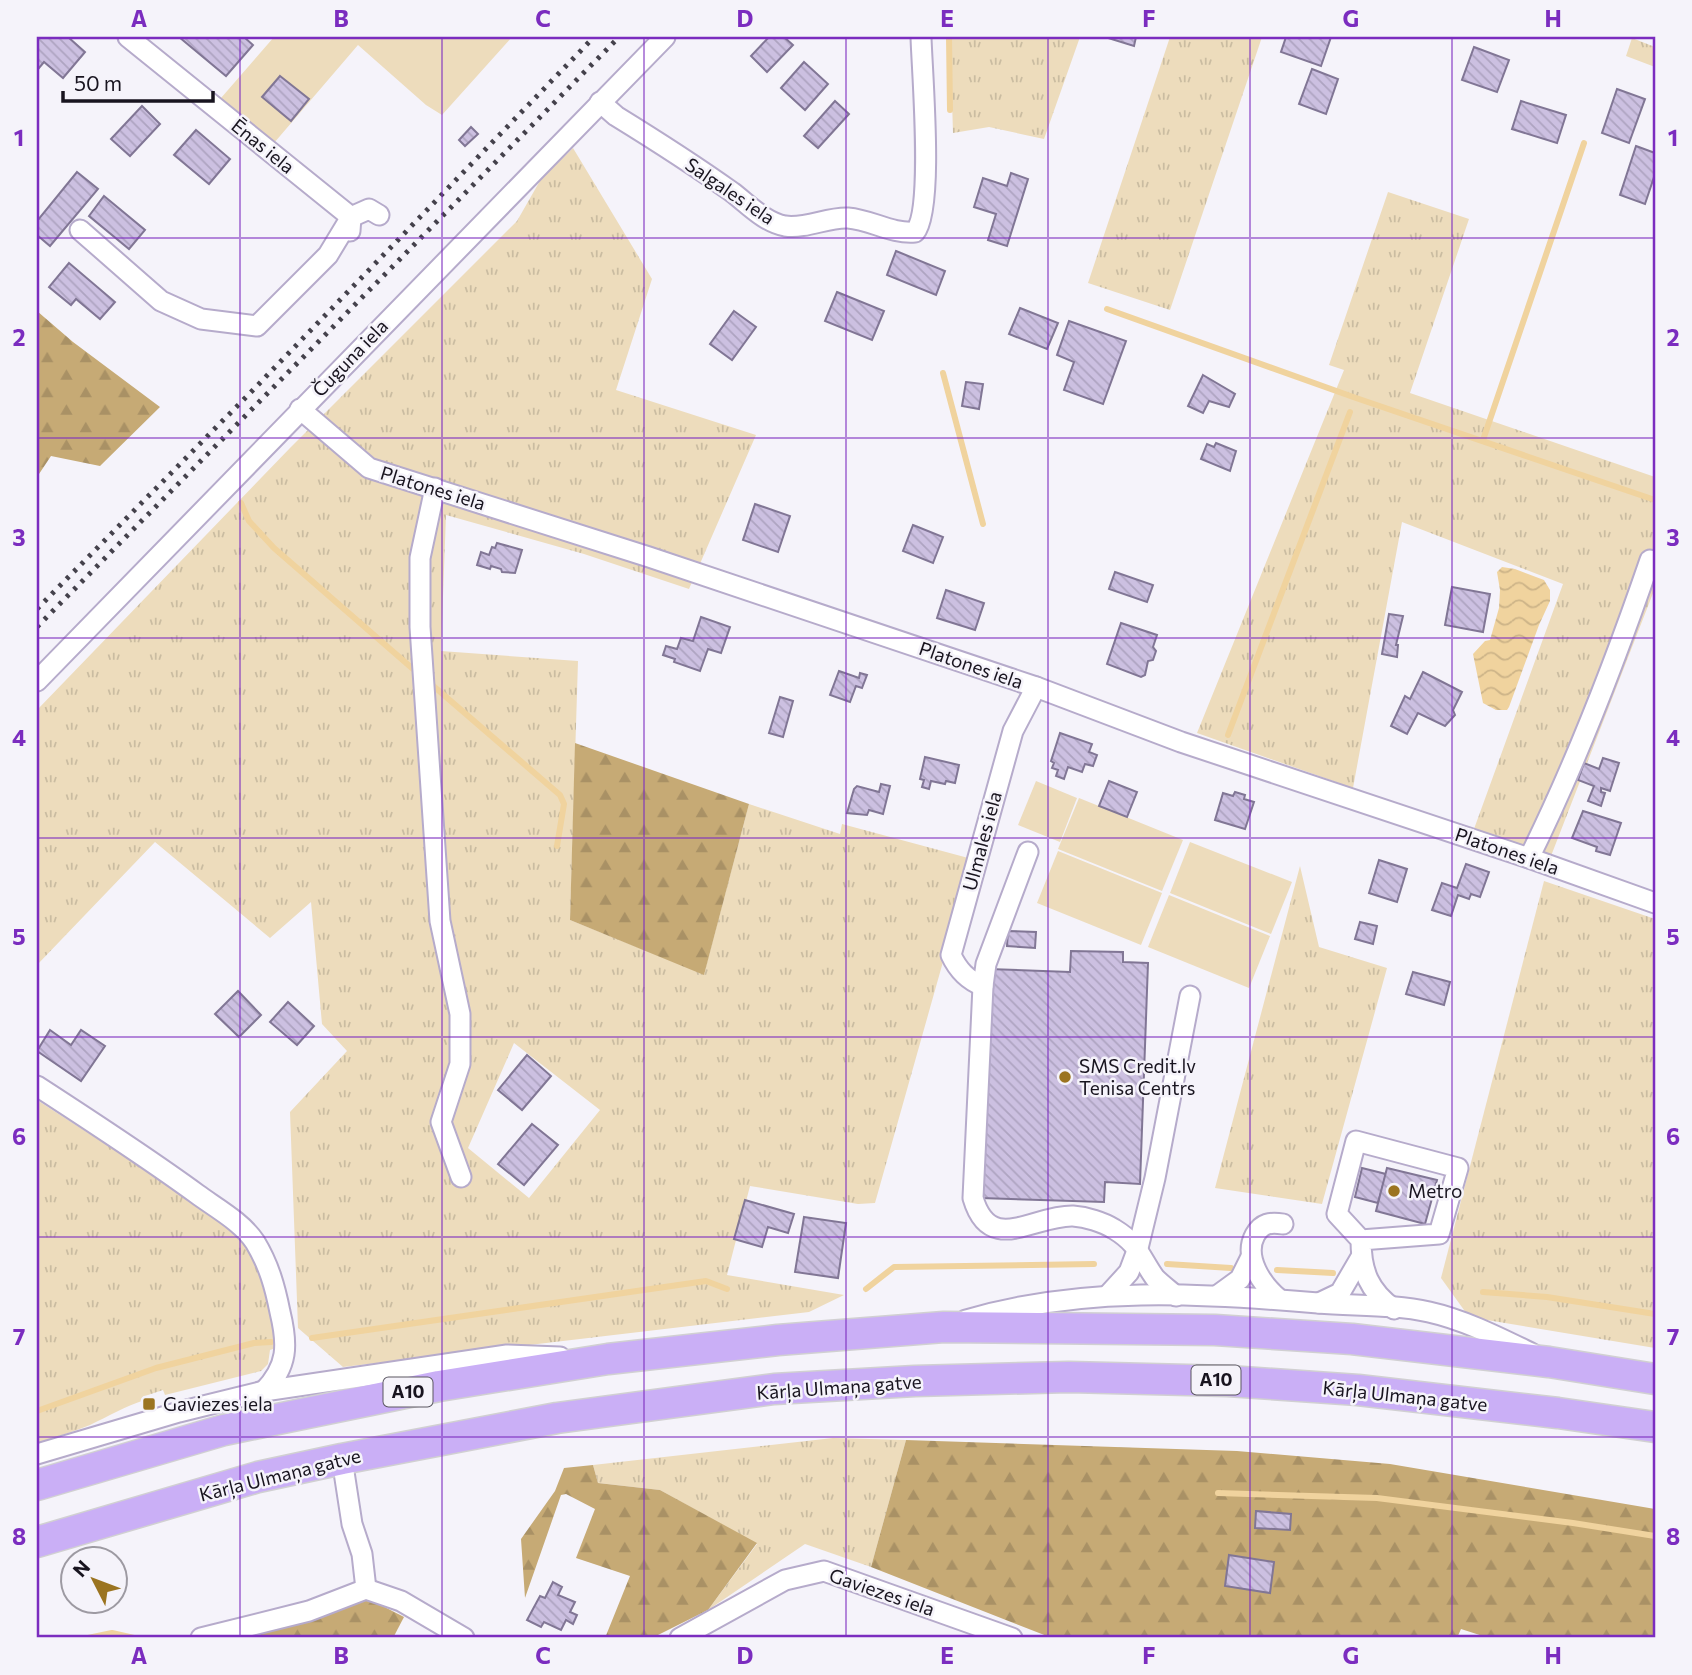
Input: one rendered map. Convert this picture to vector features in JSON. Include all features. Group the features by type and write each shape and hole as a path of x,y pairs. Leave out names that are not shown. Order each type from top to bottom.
{"highway":[{"name":"A10","path":"37,1485 224,1430 439,1386 608,1359 778,1340 944,1327 1215,1330 1352,1339 1549,1362 1655,1379"},
{"name":"Kārļa Ulmaņa gatve","path":"37,1542 258,1477 342,1458 557,1418 774,1390 941,1380 1069,1377 1228,1381 1358,1390 1655,1427"}],"street":[{"name":"Ēnas iela","path":"128,37 351,217"},
{"name":"Čuguna iela","path":"37,681 665,37"},
{"name":"Salgales iela","path":"600,102 616,116 731,191 764,217 781,225 800,228 845,218 862,220 901,234 915,232 920,227 923,215 925,181 921,37"},
{"path":"80,230 161,301 201,319 257,326 328,255 351,217 369,209 379,215"},
{"path":"348,248 351,217"},
{"name":"Platones iela","path":"300,409 369,468 649,557 1036,687 1181,742 1655,903"},
{"path":"435,488 420,558 419,626 440,921 460,1014 460,1064 441,1122 461,1177"},
{"path":"1529,858 1572,766 1611,672 1650,560"},
{"name":"Ulmales iela","path":"983,986 972,982 958,969 951,955 1013,731 1036,687"},
{"path":"1028,852 986,964 973,1198 978,1216 991,1226 1007,1230 1071,1216 1114,1228 1138,1248 1156,1278 1176,1296"},
{"path":"1109,1294 1129,1272 1138,1248 1190,996"},
{"path":"37,1086 153,1162 228,1216 253,1240 271,1273 285,1334 286,1351 277,1377 264,1391"},
{"path":"1361,1249 1439,1234 1458,1168 1356,1141 1337,1214 1361,1249 1371,1289 1394,1309"},
{"path":"1218,1296 1240,1279 1251,1257 1251,1243 1259,1227 1270,1222 1283,1224"},
{"path":"1319,1303 1340,1293 1361,1249"},
{"path":"1251,1257 1268,1290 1279,1299"},
{"path":"944,1327 1006,1308 1109,1294 1279,1299 1429,1312 1475,1328 1549,1362"},
{"path":"37,1454 179,1412 264,1391 507,1354 608,1359"},
{"path":"342,1458 352,1524 362,1554 366,1589"},
{"name":"Gaviezes iela","path":"680,1638 785,1580 824,1571 1012,1638"},
{"path":"201,1638 309,1611 366,1589 401,1601 464,1638"}],"green space":[{"path":"274,37 512,37 442,115 426,105 358,45 274,143 221,98"},
{"path":"950,37 1080,37 1044,139 989,127 953,133"},
{"path":"1170,37 1262,37 1170,310 1088,283"},
{"path":"1632,38 1655,47 1655,67 1626,56"},
{"path":"573,148 652,279 616,390 756,435 689,589 584,554 446,515 441,651 578,661 570,920 704,974 749,804 840,834 842,824 972,859 875,1203 858,1204 750,1186 727,1275 844,1295 809,1312 343,1367 298,1328 290,1112 347,1051 322,1024 311,902 270,938 155,842 37,965 37,710 290,448 517,221 541,179","holes":["514,1043 600,1110 529,1198 468,1148"]},
{"path":"1388,192 1469,219 1410,393 1655,477 1655,588 1551,856 1474,829 1563,584 1402,522 1353,788 1197,733 1344,370 1329,365"},
{"path":"37,311 73,342 160,407 100,466 51,456 37,477"},
{"path":"575,743 749,804 704,975 570,920"},
{"path":"1036,781 1077,798 1060,842 1018,825"},
{"path":"1079,798 1183,840 1162,891 1058,849"},
{"path":"1190,842 1292,882 1271,934 1170,893"},
{"path":"1058,851 1162,893 1141,945 1037,903"},
{"path":"1300,866 1319,947 1387,968 1322,1204 1215,1188"},
{"path":"1544,881 1655,919 1655,1348 1469,1317 1441,1278"},
{"path":"1169,895 1270,936 1249,988 1148,947"},
{"path":"37,1100 228,1223 254,1257 273,1323 276,1348 270,1350 268,1364 261,1371 165,1395 163,1390 145,1396 145,1400 90,1425 37,1443"},
{"path":"833,1438 906,1440 871,1567 805,1544 708,1610 757,1544 660,1490 598,1483 593,1465"},
{"path":"906,1440 1237,1451 1390,1464 1655,1509 1655,1638 1489,1638 1461,1629 1457,1638 1052,1638 871,1567"},
{"path":"593,1465 598,1483 660,1490 757,1543 708,1610 652,1638 605,1638 630,1576 576,1558 595,1509 566,1494 561,1495 525,1598 521,1539 555,1491 564,1468"},
{"path":"367,1598 404,1617 393,1638 249,1638"}],"water":[{"path":"1502,567 1544,580 1550,590 1550,601 1509,707 1507,710 1496,710 1483,703 1473,654 1485,641 1490,640 1499,608 1497,572"}],"building":[{"path":"37,37 68,37 85,52 63,78 44,62 39,68 37,66"},
{"path":"179,37 244,37 253,45 226,76"},
{"path":"769,37 784,37 793,45 767,72 751,56"},
{"path":"1105,37 1136,37 1134,46"},
{"path":"1286,37 1331,37 1321,66 1281,52"},
{"path":"1474,47 1509,60 1497,92 1462,80"},
{"path":"804,62 828,84 805,110 781,88"},
{"path":"1312,69 1338,79 1326,114 1299,104"},
{"path":"280,76 309,99 291,121 262,97"},
{"path":"1617,89 1645,99 1629,143 1602,133"},
{"path":"835,101 849,114 818,148 804,136"},
{"path":"1521,101 1566,115 1557,143 1512,129"},
{"path":"142,106 160,124 130,156 111,139"},
{"path":"471,127 478,134 465,146 459,140"},
{"path":"196,130 230,159 209,184 174,155"},
{"path":"1636,146 1655,153 1655,174 1645,204 1620,195"},
{"path":"77,172 98,189 50,246 37,235 37,221"},
{"path":"1011,173 1028,179 1007,246 988,240 996,214 974,207 983,178 1007,186"},
{"path":"104,196 145,230 129,249 89,216"},
{"path":"896,251 945,271 936,295 887,275"},
{"path":"69,263 115,302 100,319 76,299 71,305 49,287"},
{"path":"837,292 884,311 872,340 825,321"},
{"path":"1020,308 1058,323 1047,349 1009,334"},
{"path":"734,311 756,327 732,360 710,344"},
{"path":"1069,321 1126,341 1103,404 1064,390 1074,362 1057,355"},
{"path":"1203,375 1235,394 1229,407 1209,401 1203,413 1188,406"},
{"path":"966,382 983,384 979,409 962,406"},
{"path":"1216,443 1236,451 1230,471 1201,459 1207,444 1214,447"},
{"path":"755,504 790,516 778,552 743,540"},
{"path":"913,525 943,537 933,563 903,551"},
{"path":"497,543 522,550 515,573 477,565 481,552 489,555"},
{"path":"1115,572 1153,585 1147,602 1109,589"},
{"path":"1452,587 1490,594 1483,632 1445,625"},
{"path":"946,590 984,603 975,630 937,618"},
{"path":"1389,614 1403,616 1396,645 1397,657 1382,654"},
{"path":"701,617 730,627 721,653 708,649 700,671 663,655 666,646 677,649 681,638 693,641"},
{"path":"1121,623 1157,635 1153,660 1148,661 1145,675 1141,677 1107,664"},
{"path":"839,671 859,678 860,673 867,675 862,688 856,686 850,702 830,695"},
{"path":"1423,672 1462,692 1453,710 1455,715 1445,726 1418,713 1407,734 1391,726 1405,696 1410,699"},
{"path":"780,697 793,701 783,737 769,733"},
{"path":"1060,733 1092,744 1089,752 1097,755 1093,766 1085,764 1082,772 1068,767 1064,779 1056,776 1058,770 1052,768 1054,763 1051,761"},
{"path":"925,757 959,765 955,783 931,781 929,789 922,787 924,780 920,779"},
{"path":"1603,758 1619,763 1610,791 1601,788 1601,792 1605,793 1601,806 1588,801 1594,786 1578,780 1584,763 1599,769"},
{"path":"1109,781 1137,792 1127,817 1099,806"},
{"path":"881,784 890,786 883,814 869,810 867,815 847,813 857,786 879,792"},
{"path":"1235,792 1254,802 1245,829 1215,820 1223,793 1233,796"},
{"path":"1583,811 1621,823 1610,855 1572,838"},
{"path":"1379,860 1407,869 1397,902 1369,893"},
{"path":"1466,864 1489,872 1480,897 1471,894 1469,899 1458,895 1451,916 1432,910 1442,883 1457,888"},
{"path":"1360,922 1377,926 1373,944 1355,939"},
{"path":"1008,931 1036,932 1035,948 1007,946"},
{"name":"SMS Credit.lv Tenisa Centrs","path":"1071,951 1123,952 1123,962 1148,963 1140,1184 1105,1182 1104,1202 981,1198 989,969 1070,972"},
{"path":"1413,972 1450,982 1444,1005 1406,994"},
{"path":"238,991 261,1015 239,1037 215,1014"},
{"path":"288,1002 314,1026 297,1045 270,1022"},
{"path":"50,1030 71,1045 81,1030 105,1046 81,1081 37,1051"},
{"path":"527,1055 551,1076 522,1110 498,1090"},
{"path":"532,1124 558,1145 524,1185 498,1164"},
{"path":"1362,1168 1386,1174 1378,1203 1355,1197"},
{"path":"1387,1168 1437,1180 1425,1224 1376,1211"},
{"path":"745,1200 794,1214 788,1233 768,1227 762,1247 734,1239"},
{"path":"804,1217 846,1223 838,1278 795,1272"},
{"path":"1256,1511 1291,1514 1290,1530 1255,1528"},
{"path":"1229,1555 1274,1562 1270,1593 1225,1586"},
{"path":"553,1582 562,1587 558,1595 575,1602 570,1612 577,1615 573,1624 566,1620 561,1630 544,1622 541,1627 527,1620 540,1596 545,1598"}],"waterway":[{"path":"949,37 950,110"},
{"path":"1483,440 1584,143"},
{"path":"1107,309 1655,500"},
{"path":"943,373 983,524"},
{"path":"1228,735 1350,412"},
{"path":"241,503 249,521 274,548 413,669"},
{"path":"431,684 560,795 564,804 557,846"},
{"path":"866,1289 894,1267 1094,1264"},
{"path":"1167,1264 1231,1268"},
{"path":"1277,1270 1333,1273"},
{"path":"312,1338 706,1281 727,1289"},
{"path":"1483,1292 1547,1297 1655,1314"},
{"path":"37,1411 156,1368 254,1343 271,1342"},
{"path":"1218,1493 1377,1498 1655,1536"},
{"path":"88,1638 112,1633 134,1638"}],"railway":[{"path":"37,609 594,37"},
{"path":"37,627 619,37"}],"place":[{"name":"SMS Credit.lv Tenisa Centrs","path":"1065,1077"},
{"name":"Metro","path":"1394,1191"},
{"name":"Gaviezes iela","path":"149,1404"}]}
